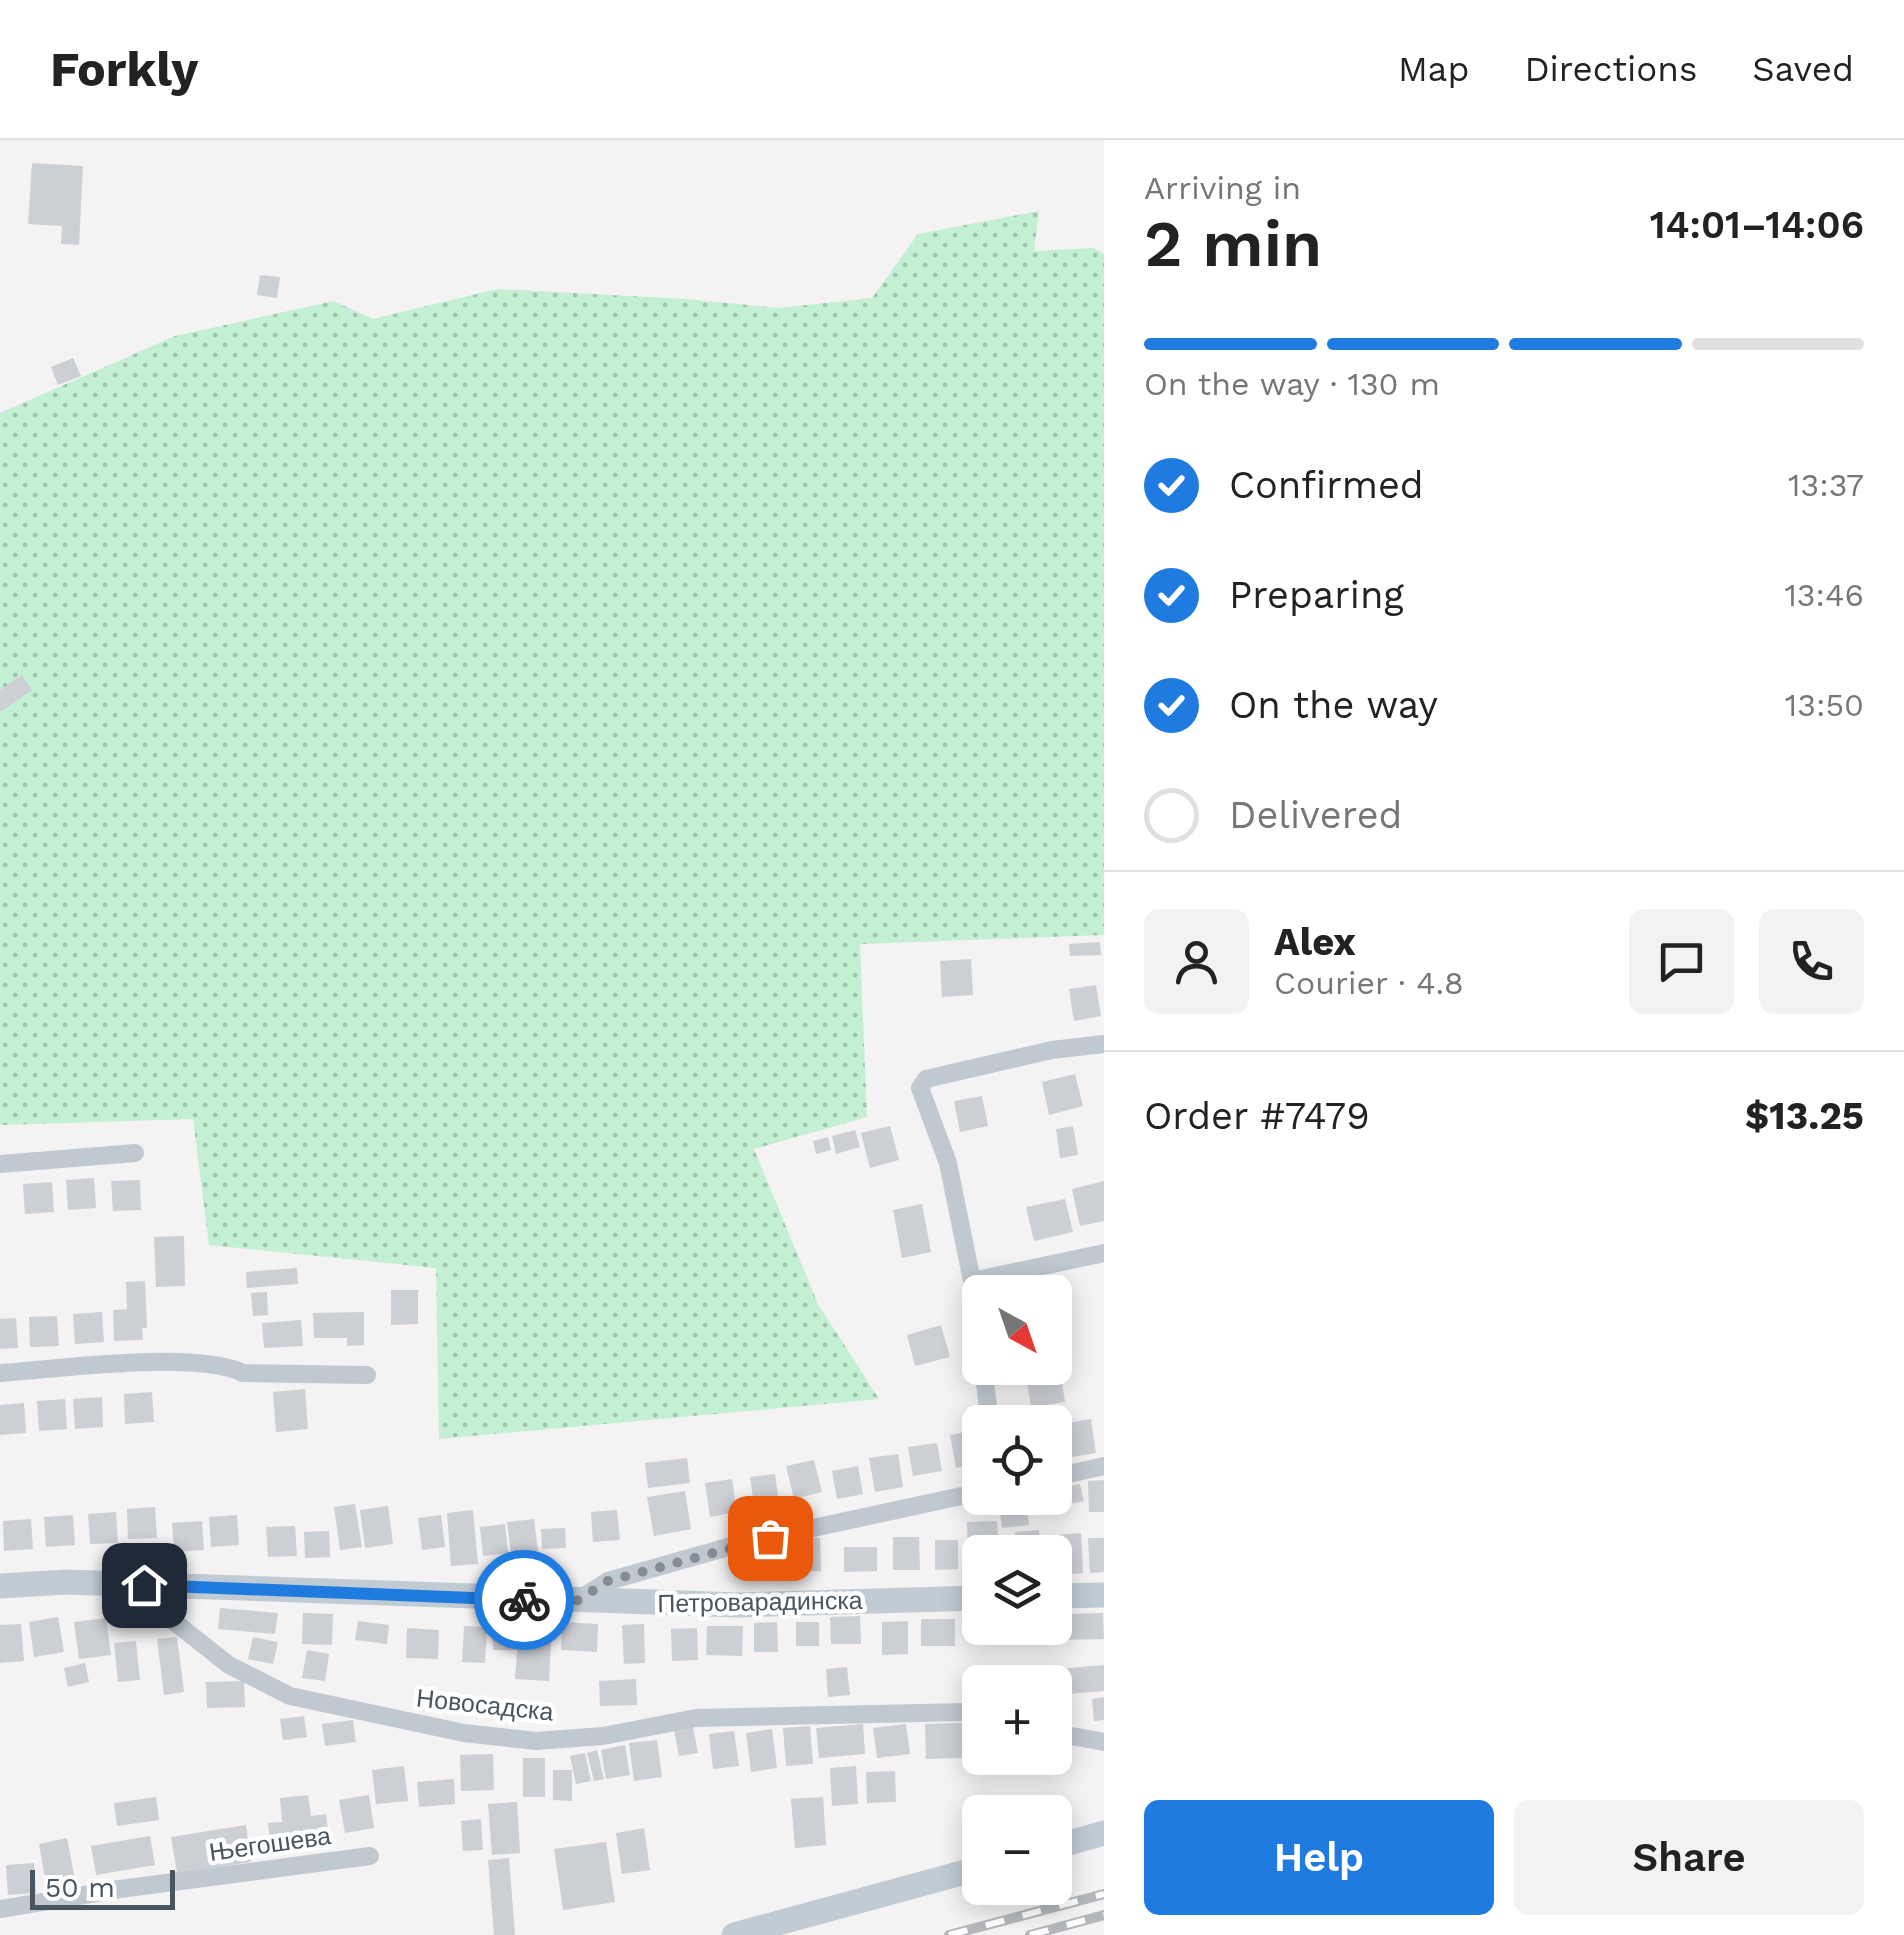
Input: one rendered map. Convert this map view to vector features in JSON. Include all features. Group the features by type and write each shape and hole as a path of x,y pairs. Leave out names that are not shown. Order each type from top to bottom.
{"street":[{"path":"971,1275 948,1163 920,1088 926,1078 1052,1050 1104,1044"},
{"path":"0,1164 134,1153"},
{"path":"1000,1275 1104,1253"},
{"path":"0,1372 147,1363 224,1364 242,1373 367,1374"},
{"path":"1072,1473 1104,1466"},
{"path":"575,1602 608,1581 739,1544 962,1496"},
{"name":"Петроварадинска","path":"0,1586 66,1582 740,1605 962,1599"},
{"name":"Новосадска","path":"144,1585 168,1618 228,1665 290,1696 464,1733 536,1741 602,1736 696,1718 962,1712"},
{"path":"1072,1595 1104,1594"},
{"path":"1072,1736 1104,1742"},
{"path":"1072,1842 1104,1834"},
{"name":"Његошева","path":"0,1909 370,1856"},
{"path":"734,1935 962,1873"}],"green space":[{"path":"1039,211 1034,251 1094,248 1104,254 1104,935 860,944 867,1117 754,1149 818,1304 879,1399 439,1439 436,1268 209,1245 193,1119 0,1125 0,413 175,336 334,301 373,319 497,289 779,308 872,298 918,234"}],"building":[{"path":"32,163 83,166 79,245 61,244 62,226 28,224"},
{"path":"260,275 280,277 277,298 257,295"},
{"path":"73,358 81,376 58,385 51,367"},
{"path":"22,675 32,690 0,712 0,690"},
{"path":"1100,942 1101,955 1070,956 1069,944"},
{"path":"971,959 973,995 942,997 940,961"},
{"path":"1096,985 1101,1016 1074,1021 1069,989"},
{"path":"1075,1074 1083,1106 1049,1115 1042,1082"},
{"path":"982,1096 988,1126 960,1132 954,1101"},
{"path":"890,1126 899,1160 870,1168 861,1133"},
{"path":"1073,1126 1078,1155 1060,1158 1056,1129"},
{"path":"855,1130 860,1147 836,1154 832,1136"},
{"path":"828,1137 831,1150 816,1154 813,1141"},
{"path":"94,1178 96,1208 68,1210 66,1180"},
{"path":"140,1180 141,1210 113,1211 111,1181"},
{"path":"1104,1181 1104,1221 1080,1226 1072,1189"},
{"path":"52,1182 54,1212 25,1214 23,1184"},
{"path":"1065,1199 1073,1232 1034,1241 1026,1207"},
{"path":"922,1204 931,1252 902,1258 893,1210"},
{"path":"184,1236 185,1286 156,1287 154,1237"},
{"path":"297,1268 298,1284 247,1288 246,1272"},
{"path":"145,1281 147,1328 142,1328 143,1340 114,1341 113,1310 127,1309 126,1282"},
{"path":"391,1290 418,1290 418,1324 391,1325"},
{"path":"267,1292 268,1315 253,1316 251,1293"},
{"path":"102,1312 104,1342 75,1344 73,1314"},
{"path":"364,1312 364,1345 347,1346 347,1338 314,1338 313,1313"},
{"path":"57,1316 59,1346 30,1347 29,1317"},
{"path":"16,1318 18,1348 0,1349 0,1319"},
{"path":"301,1320 303,1346 264,1348 262,1323"},
{"path":"941,1325 950,1357 915,1366 907,1335"},
{"path":"1027,1385 1062,1385 1065,1402 1031,1405"},
{"path":"305,1389 308,1429 276,1432 273,1392"},
{"path":"152,1392 154,1422 125,1424 124,1394"},
{"path":"102,1397 103,1427 75,1429 73,1399"},
{"path":"65,1399 67,1429 39,1431 37,1401"},
{"path":"24,1403 26,1433 0,1435 0,1405"},
{"path":"1091,1419 1096,1453 1072,1457 1072,1422"},
{"path":"962,1432 962,1467 956,1468 950,1435"},
{"path":"937,1443 942,1471 913,1476 908,1447"},
{"path":"898,1454 903,1487 875,1492 869,1458"},
{"path":"687,1458 690,1483 648,1488 645,1463"},
{"path":"814,1460 822,1492 794,1499 786,1466"},
{"path":"858,1466 863,1494 837,1499 832,1471"},
{"path":"775,1474 779,1502 754,1506 750,1477"},
{"path":"732,1479 737,1512 710,1517 705,1483"},
{"path":"1104,1480 1104,1512 1089,1512 1088,1481"},
{"path":"1080,1484 1084,1501 1072,1503 1072,1486"},
{"path":"685,1491 691,1529 654,1536 647,1497"},
{"path":"355,1504 362,1547 340,1550 334,1507"},
{"path":"388,1506 393,1544 365,1548 360,1510"},
{"path":"155,1507 157,1538 128,1539 127,1509"},
{"path":"473,1510 478,1564 451,1566 447,1513"},
{"path":"617,1510 620,1540 593,1542 591,1512"},
{"path":"116,1512 118,1543 90,1544 88,1514"},
{"path":"73,1515 75,1545 46,1547 44,1517"},
{"path":"237,1515 239,1545 211,1547 209,1517"},
{"path":"441,1515 445,1547 422,1550 418,1518"},
{"path":"1000,1515 1028,1515 1029,1525 1002,1528"},
{"path":"31,1519 33,1549 4,1551 3,1521"},
{"path":"534,1519 538,1551 511,1554 507,1522"},
{"path":"202,1521 204,1550 174,1552 172,1523"},
{"path":"997,1521 998,1535 967,1535 967,1522"},
{"path":"505,1524 508,1553 483,1556 480,1527"},
{"path":"295,1526 297,1556 268,1557 266,1527"},
{"path":"565,1528 566,1548 542,1549 541,1529"},
{"path":"1039,1530 1039,1535 1015,1535"},
{"path":"329,1531 330,1557 305,1558 304,1532"},
{"path":"1081,1533 1083,1573 1072,1574 1072,1535 1055,1535"},
{"path":"893,1537 919,1537 920,1570 893,1570"},
{"path":"820,1538 821,1571 797,1572 795,1539"},
{"path":"1088,1538 1104,1538 1104,1572 1090,1573"},
{"path":"935,1540 958,1540 958,1569 935,1570"},
{"path":"844,1547 877,1547 877,1571 844,1572"},
{"path":"782,1548 784,1571 743,1575 741,1552"},
{"path":"220,1608 278,1613 275,1634 218,1629"},
{"path":"303,1613 333,1614 332,1645 302,1644"},
{"path":"1103,1613 1104,1639 1072,1640 1072,1614"},
{"path":"860,1616 861,1644 831,1644 830,1617"},
{"path":"58,1617 64,1652 34,1657 29,1622"},
{"path":"106,1618 111,1655 79,1659 74,1622"},
{"path":"921,1619 955,1619 955,1646 921,1646"},
{"path":"358,1621 389,1625 387,1644 355,1640"},
{"path":"908,1621 908,1654 882,1655 882,1622"},
{"path":"562,1622 598,1624 597,1652 561,1650"},
{"path":"777,1622 778,1652 754,1652 754,1623"},
{"path":"796,1622 819,1622 819,1646 796,1646"},
{"path":"21,1624 24,1661 0,1663 0,1625"},
{"path":"644,1624 645,1663 624,1664 622,1625"},
{"path":"464,1626 487,1627 485,1663 462,1662"},
{"path":"707,1626 743,1626 742,1656 706,1655"},
{"path":"407,1628 439,1630 438,1659 406,1658"},
{"path":"493,1628 516,1629 515,1650 493,1650"},
{"path":"697,1628 698,1660 672,1661 671,1629"},
{"path":"177,1637 184,1692 164,1695 157,1639"},
{"path":"253,1637 278,1642 273,1664 248,1659"},
{"path":"518,1639 551,1641 549,1681 515,1679"},
{"path":"136,1641 140,1680 118,1682 114,1643"},
{"path":"307,1650 329,1654 325,1681 302,1678"},
{"path":"85,1663 89,1682 68,1687 64,1668"},
{"path":"1104,1665 1104,1691 1072,1694 1072,1668"},
{"path":"847,1667 850,1695 828,1697 826,1669"},
{"path":"636,1679 637,1705 600,1706 599,1681"},
{"path":"244,1681 245,1707 207,1708 206,1682"},
{"path":"1104,1697 1104,1720 1094,1721 1092,1699"},
{"path":"304,1716 307,1737 283,1740 280,1719"},
{"path":"353,1720 356,1742 325,1746 322,1724"},
{"path":"962,1723 962,1758 926,1759 925,1724"},
{"path":"863,1724 865,1754 819,1758 816,1728"},
{"path":"906,1724 910,1754 877,1758 873,1728"},
{"path":"810,1726 813,1764 786,1766 783,1728"},
{"path":"693,1727 698,1753 679,1756 674,1730"},
{"path":"772,1729 777,1768 751,1772 746,1733"},
{"path":"734,1731 739,1766 713,1769 709,1734"},
{"path":"657,1740 662,1777 634,1781 629,1743"},
{"path":"625,1745 630,1775 606,1779 601,1750"},
{"path":"597,1750 604,1779 594,1781 587,1753"},
{"path":"585,1753 591,1781 576,1784 570,1756"},
{"path":"493,1754 494,1790 461,1791 460,1755"},
{"path":"523,1758 545,1758 545,1797 523,1797"},
{"path":"404,1766 408,1801 376,1804 372,1770"},
{"path":"856,1766 858,1804 832,1806 830,1768"},
{"path":"553,1770 572,1770 572,1801 553,1800"},
{"path":"895,1771 896,1802 867,1803 866,1772"},
{"path":"454,1779 455,1804 419,1807 417,1782"},
{"path":"308,1795 311,1816 326,1814 328,1831 321,1832 323,1844 271,1850 268,1823 282,1822 280,1798"},
{"path":"369,1795 374,1828 345,1833 339,1800"},
{"path":"156,1797 159,1820 117,1826 114,1803"},
{"path":"823,1797 826,1845 795,1848 791,1799"},
{"path":"517,1802 520,1853 492,1855 488,1804"},
{"path":"481,1819 483,1850 463,1851 461,1821"},
{"path":"246,1825 251,1862 177,1873 171,1837"},
{"path":"644,1828 650,1870 622,1874 616,1833"},
{"path":"150,1836 155,1865 96,1875 91,1846"},
{"path":"67,1838 76,1885 47,1890 39,1844"},
{"path":"606,1842 615,1902 563,1910 554,1849"},
{"path":"509,1858 515,1935 494,1935 488,1860"},
{"path":"34,1863 36,1893 8,1895 6,1865"}],"railway":[{"path":"949,1935 1104,1894"},
{"path":"1030,1935 1104,1915"}],"way so far":[{"path":"524,1600 575,1602 608,1581 770,1538"}],"route":[{"path":"144,1585 524,1600"}]}
